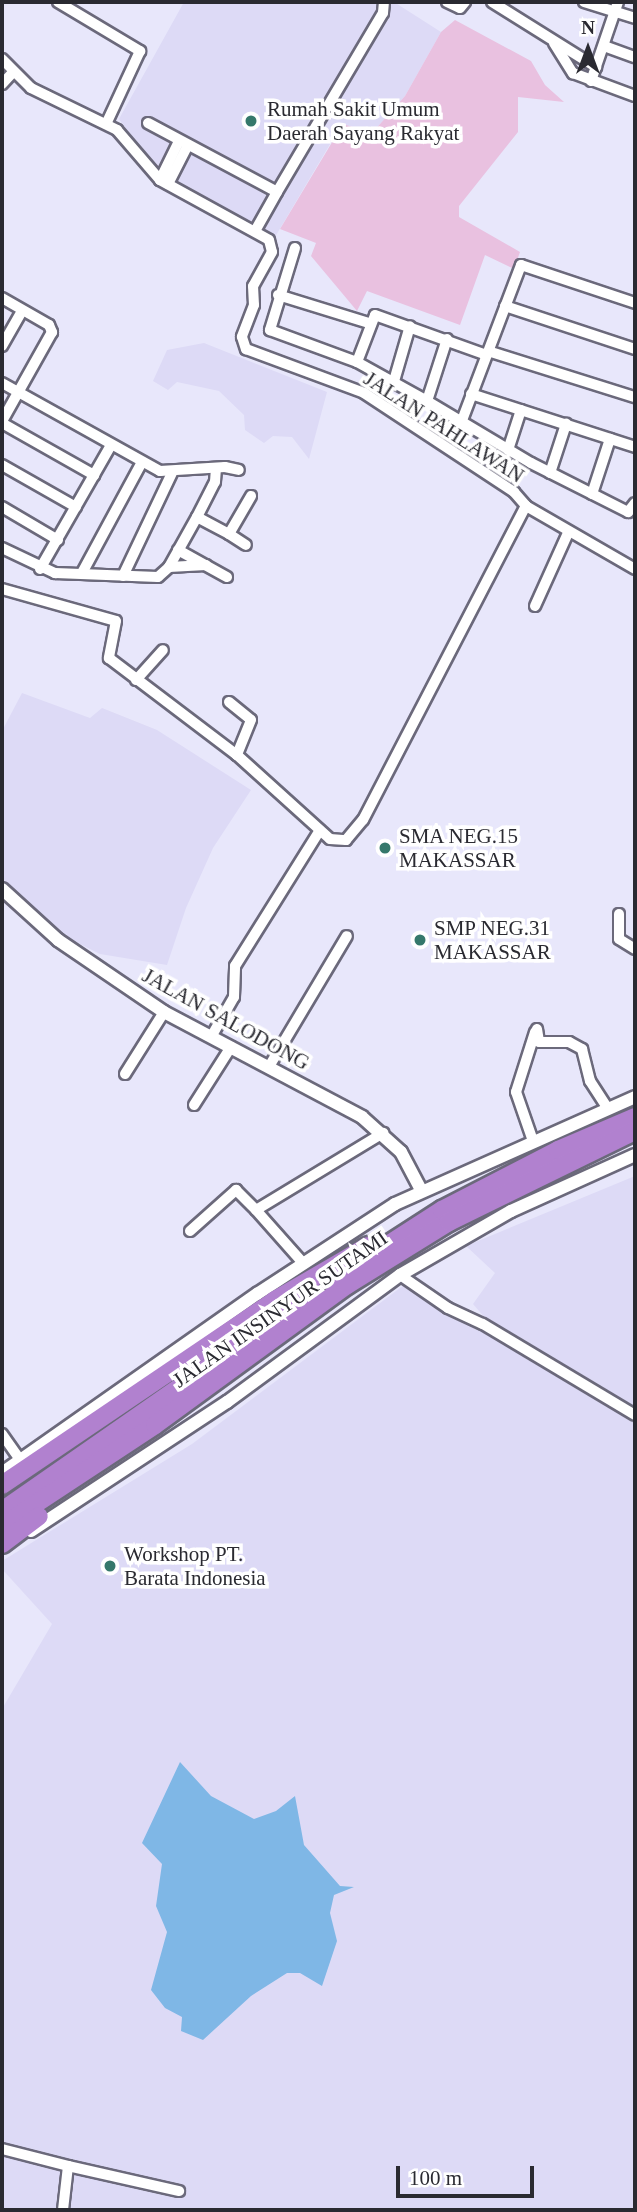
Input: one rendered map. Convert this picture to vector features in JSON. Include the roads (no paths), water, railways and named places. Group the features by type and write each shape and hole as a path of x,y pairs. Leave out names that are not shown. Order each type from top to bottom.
{"highway":[{"name":"JALAN INSINYUR SUTAMI","path":"2,1510 423,1220 558,1150 635,1117"},
{"name":"JALAN INSINYUR SUTAMI","path":"2,1526 155,1425 347,1285 449,1222 635,1131"},
{"path":"2,1485 338,1260 423,1220"},
{"path":"2,1544 155,1425"}],"street":[{"path":"58,2 140,51 107,122"},
{"path":"2,59 31,88 107,122 164,182 255,231 383,13 384,2"},
{"path":"447,2 464,4"},
{"path":"492,2 596,67"},
{"path":"584,2 616,7 635,19"},
{"path":"591,81 616,7"},
{"path":"554,43 569,69 591,81 635,96"},
{"path":"604,46 635,57"},
{"path":"2,84 13,72"},
{"path":"148,124 277,192"},
{"path":"164,182 183,143"},
{"name":"JALAN PAHLAWAN","path":"255,231 269,240 272,252 254,282 254,305 242,337 244,347 364,393 513,492 526,506 568,533 635,569"},
{"path":"295,248 278,295 270,330 357,362 394,381 508,450 628,512 635,503"},
{"path":"461,423 516,274 525,263 635,303"},
{"path":"278,295 369,323"},
{"path":"2,298 52,332 2,422 94,475"},
{"path":"505,306 635,349"},
{"path":"2,346 22,311"},
{"path":"357,362 369,323 377,315 488,353 635,397"},
{"path":"394,381 410,326"},
{"path":"427,401 447,339"},
{"path":"2,383 142,462 172,472 216,468 239,470"},
{"path":"471,394 635,447"},
{"path":"508,450 521,410"},
{"path":"550,473 566,424"},
{"path":"592,494 610,439"},
{"path":"40,569 111,445"},
{"path":"82,573 142,462"},
{"path":"2,465 76,507"},
{"path":"2,548 40,569 147,578 161,576 169,567 215,482 216,468"},
{"path":"123,576 172,472"},
{"path":"231,532 251,496"},
{"path":"2,589 114,619 118,630 107,656 237,755 320,830 337,841 356,832 526,506"},
{"path":"2,508 58,540"},
{"path":"197,517 231,532 246,545"},
{"path":"535,606 568,533"},
{"path":"178,550 227,577"},
{"path":"169,567 206,565"},
{"path":"136,680 163,650"},
{"path":"229,702 250,717 237,755"},
{"path":"211,1037 234,997 235,966 320,830"},
{"name":"JALAN SALODONG","path":"2,889 58,940 164,1012 336,1100 383,1133 401,1152 421,1190"},
{"path":"619,914 619,939 635,949"},
{"path":"270,1065 347,936"},
{"path":"125,1074 164,1012"},
{"path":"533,1141 516,1092 537,1029 539,1042 569,1042 582,1049 590,1081 608,1110"},
{"path":"194,1105 231,1047"},
{"path":"2,1473 303,1264 421,1190 635,1097"},
{"path":"257,1210 383,1133"},
{"path":"2,1550 227,1402 400,1275 511,1211 635,1155"},
{"path":"190,1231 236,1190 257,1210 303,1264"},
{"path":"400,1275 448,1308 483,1324 635,1415"},
{"path":"2,1434 20,1460"},
{"path":"2,2149 179,2191"},
{"path":"63,2210 68,2166"}],"water":[{"path":"180,1762 211,1796 254,1819 276,1811 295,1796 304,1845 340,1886 354,1887 334,1895 330,1913 337,1941 322,1986 300,1973 287,1973 251,1996 203,2040 181,2031 182,2017 165,2008 151,1990 167,1932 156,1906 162,1864 142,1843"}],"place":[{"name":"Rumah Sakit Umum Daerah Sayang Rakyat","path":"251,121"},
{"name":"SMA NEG.15 MAKASSAR","path":"385,848"},
{"name":"SMP NEG.31 MAKASSAR","path":"420,940"},
{"name":"Workshop PT. Barata Indonesia","path":"110,1566"}]}
